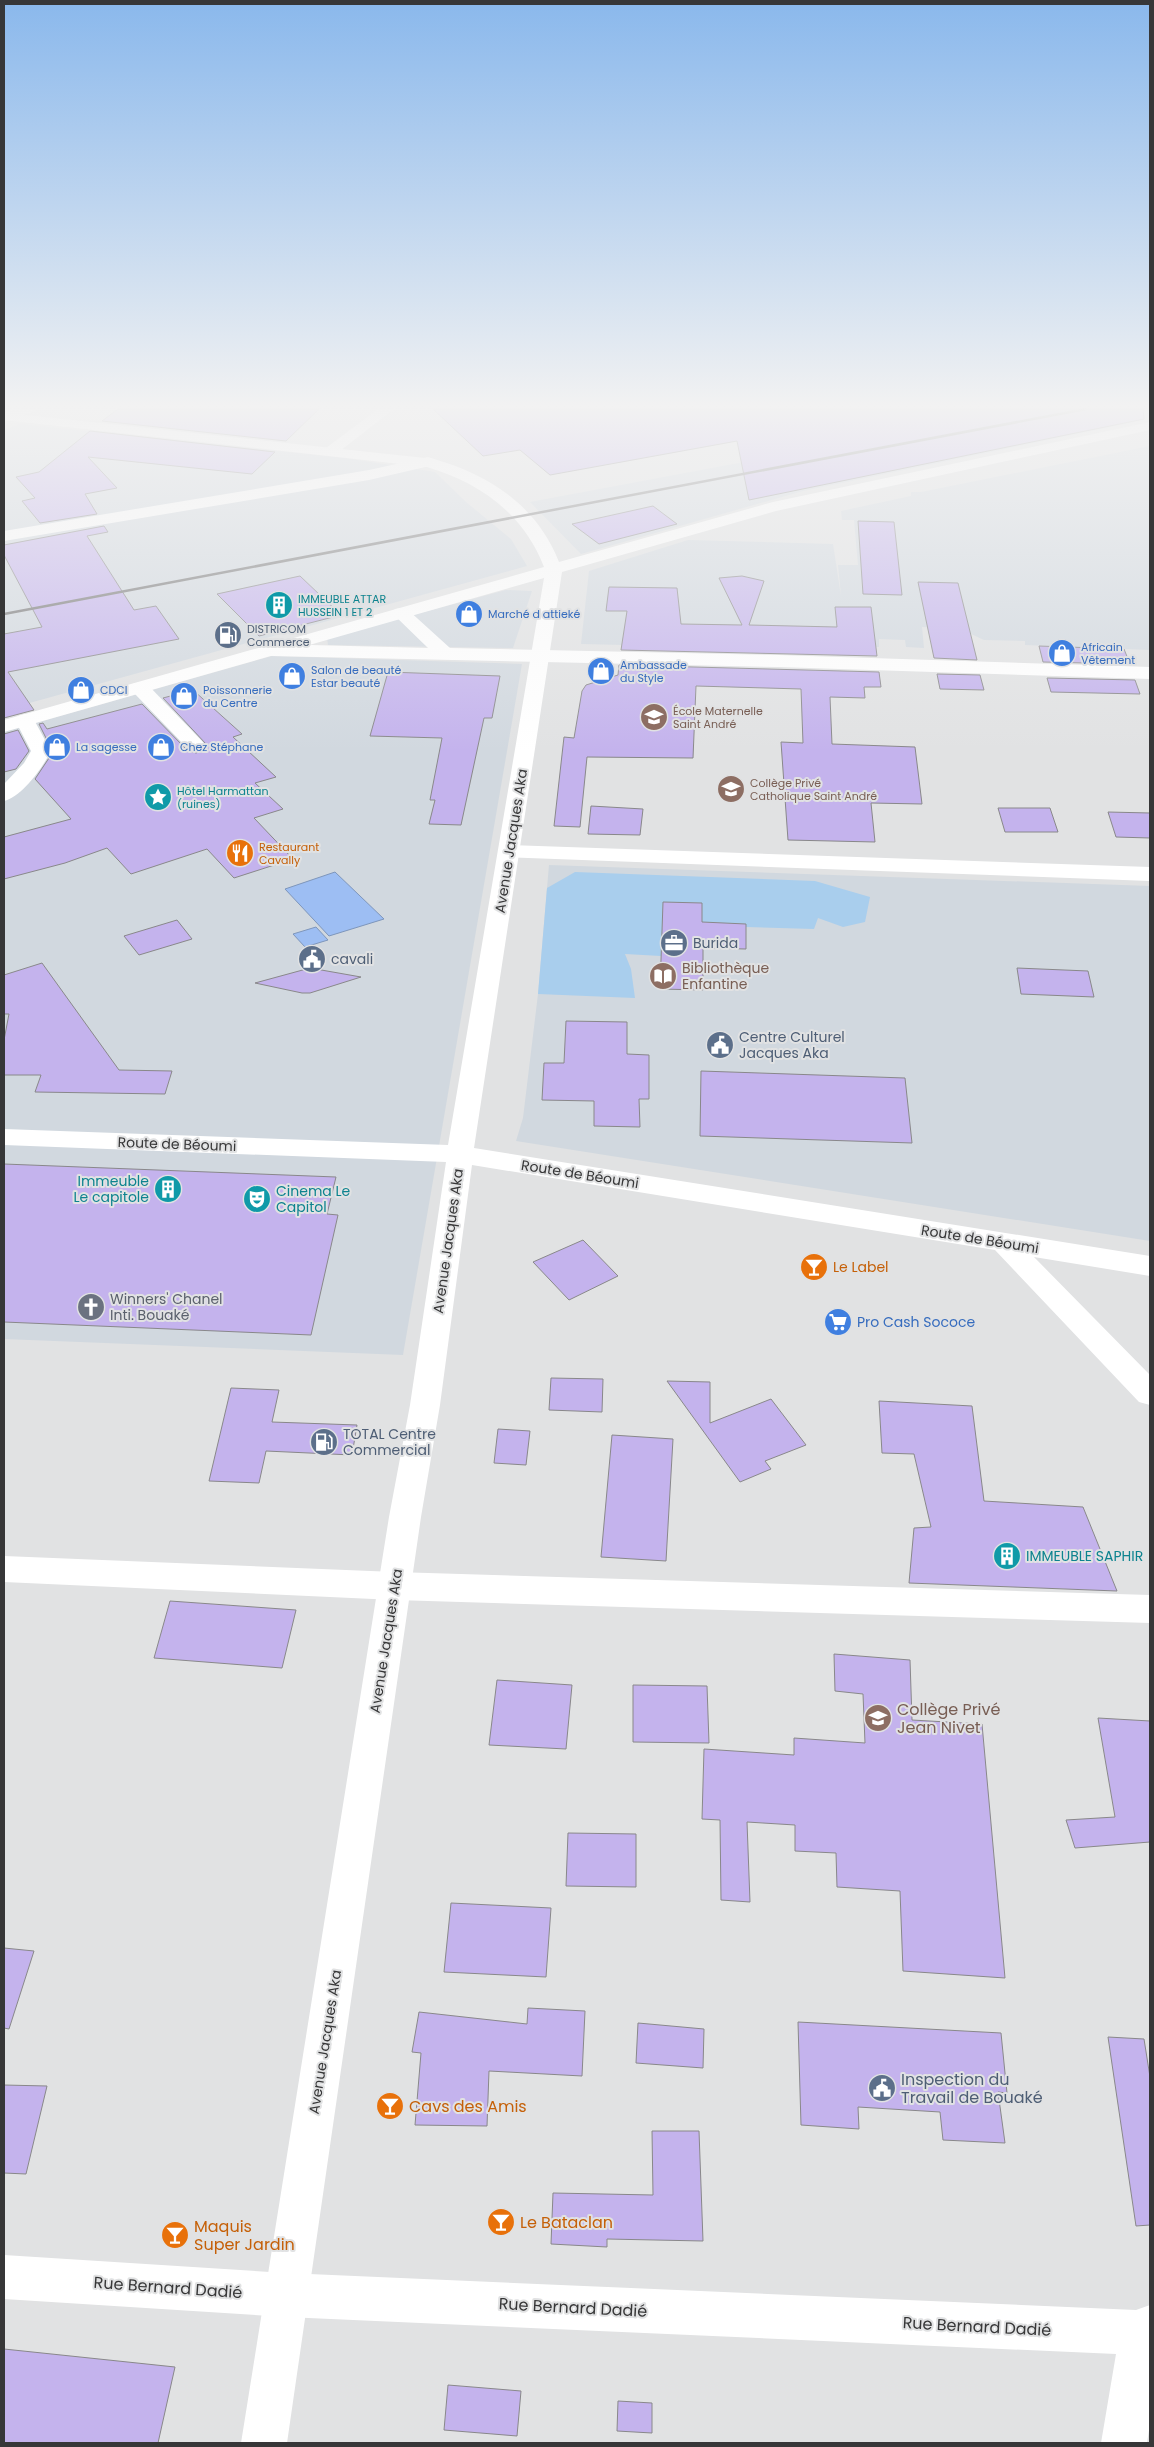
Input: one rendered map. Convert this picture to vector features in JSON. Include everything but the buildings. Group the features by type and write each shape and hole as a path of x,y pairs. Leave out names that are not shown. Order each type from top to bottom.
{"main road":[{"path":"4,536 81,523"},
{"path":"529,523 542,541 554,570"},
{"path":"4,726 719,523"},
{"name":"Avenue Jacques Aka","path":"264,2443 395,1586 425,1405 460,1154 554,570"},
{"path":"401,613 444,654"},
{"path":"271,650 1150,673"},
{"path":"140,688 195,744"},
{"path":"4,795 33,766 41,751 25,720"},
{"path":"509,852 1150,874"},
{"name":"Route de Béoumi","path":"4,1137 460,1154 1150,1266"},
{"path":"1004,1243 1150,1394"},
{"path":"4,1568 395,1586 1150,1609"},
{"name":"Rue Bernard Dadié","path":"4,2277 286,2294 1146,2330"},
{"path":"1124,2443 1146,2330"}],"shaded area":[{"path":"4,523 492,523 511,539 527,566 4,710"},
{"path":"551,523 690,523 581,554"},
{"path":"854,523 1150,523 1150,650 1025,645 1025,641 984,640 971,634 969,629 922,627 924,648 906,647 905,640 879,639 879,647 835,646 839,650 581,644 589,571 688,540 833,544 841,596 838,565 858,565"},
{"name":"Marché d attieké","path":"506,590 532,591 513,648 328,645 327,638"},
{"path":"272,656 522,664 403,1355 4,1339 4,732"},
{"path":"549,865 1150,886 1150,1241 516,1141 523,1118 538,994"},
{"path":"335,872 384,919 329,936 285,889"},
{"path":"575,872 815,881 870,897 865,922 843,927 818,918 814,929 746,927 745,924 702,922 702,903 663,902 661,956 625,954 631,969 635,998 538,994 547,888"},
{"path":"316,927 328,940 305,947 293,934"}],"railway":[{"path":"4,614 483,523"}],"place":[{"name":"IMMEUBLE ATTAR HUSSEIN 1 ET 2","path":"279,605"},
{"name":"Marché d attieké","path":"469,614"},
{"name":"DISTRICOM Commerce","path":"228,635"},
{"name":"Africain Vêtement","path":"1062,653"},
{"name":"Ambassade du Style","path":"601,671"},
{"name":"Salon de beauté Estar beauté","path":"292,676"},
{"name":"CDCI","path":"81,690"},
{"name":"Poissonnerie du Centre","path":"184,696"},
{"name":"École Maternelle Saint André","path":"654,717"},
{"name":"La sagesse","path":"57,747"},
{"name":"Chez Stéphane","path":"161,747"},
{"name":"Collège Privé Catholique Saint André","path":"731,789"},
{"name":"Hôtel Harmattan (ruines)","path":"158,797"},
{"name":"Restaurant Cavally","path":"240,853"},
{"name":"Burida","path":"674,943"},
{"name":"cavali","path":"312,959"},
{"name":"Bibliothèque Enfantine","path":"663,976"},
{"name":"Centre Culturel Jacques Aka","path":"720,1045"},
{"name":"Immeuble Le capitole","path":"168,1189"},
{"name":"Cinema Le Capitol","path":"257,1199"},
{"name":"Le Label","path":"814,1267"},
{"name":"Winners' Chanel Inti. Bouaké","path":"91,1307"},
{"name":"Pro Cash Sococe","path":"838,1322"},
{"name":"TOTAL Centre Commercial","path":"324,1442"},
{"name":"IMMEUBLE SAPHIR","path":"1007,1556"},
{"name":"Collège Privé Jean Nivet","path":"878,1718"},
{"name":"Inspection du Travail de Bouaké","path":"882,2088"},
{"name":"Cavs des Amis","path":"390,2106"},
{"name":"Le Bataclan","path":"501,2222"},
{"name":"Maquis Super Jardin","path":"175,2235"}]}
